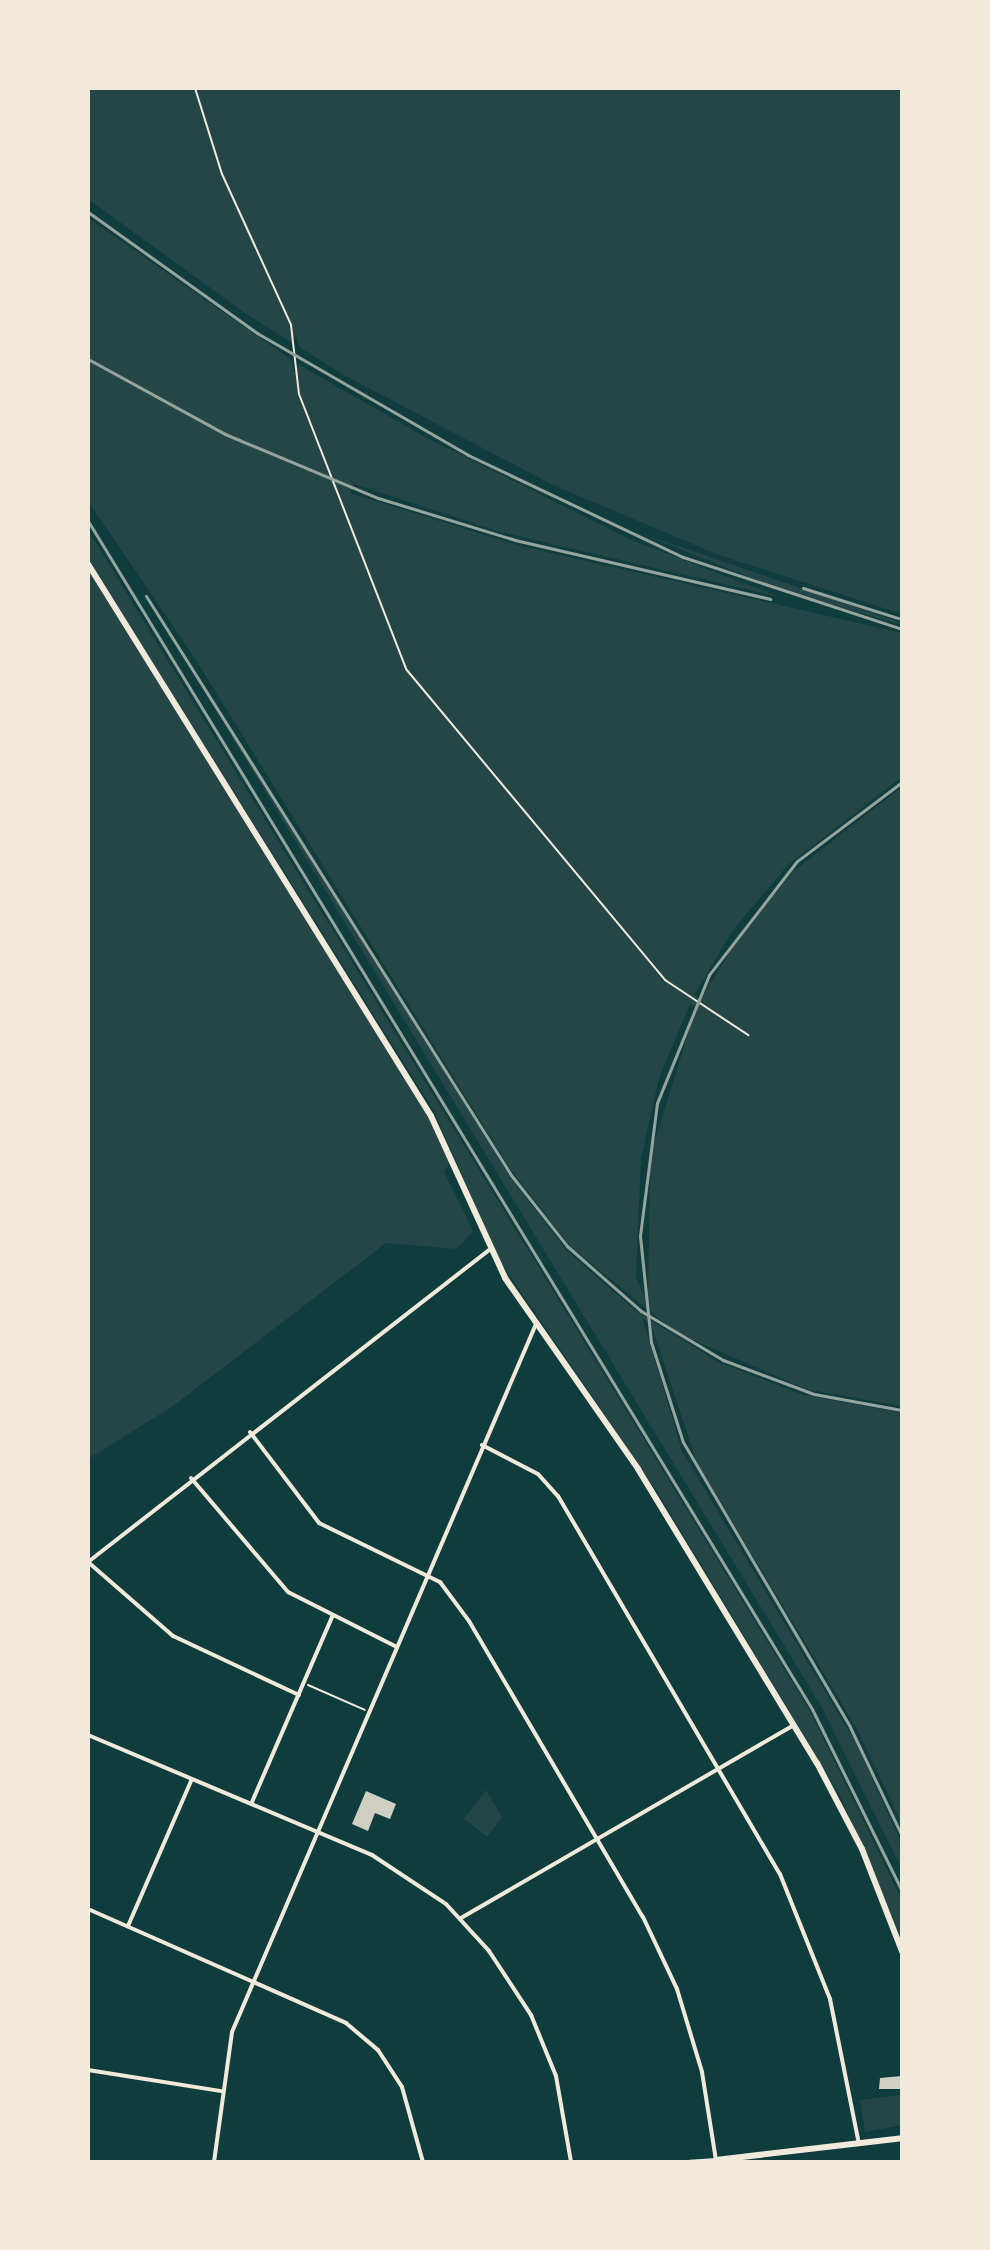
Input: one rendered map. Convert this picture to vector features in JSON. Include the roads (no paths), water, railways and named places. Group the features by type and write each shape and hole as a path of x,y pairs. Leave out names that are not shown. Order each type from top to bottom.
{"street":[{"path":"88,564 424,1103 489,1250 638,1469 794,1725 862,1849 902,1951"},
{"path":"299,1695 173,1636 88,1562 250,1432 489,1250"},
{"path":"214,2162 221,2091 232,2032 536,1323"},
{"path":"250,1432 329,1530 427,1576 469,1621 597,1840 680,1997 717,2161"},
{"path":"482,1445 528,1467 554,1490 780,1874 821,1971 859,2145"},
{"path":"191,1478 276,1581 332,1617 397,1647"},
{"path":"252,1803 332,1617"},
{"path":"461,1918 794,1725"},
{"path":"88,1735 392,1865 461,1918 506,1974 541,2036 563,2103 571,2162"},
{"path":"128,1926 192,1779"},
{"path":"88,1909 332,2013 374,2046 410,2105 423,2162"},
{"path":"88,2070 221,2091"},
{"path":"690,2162 742,2159 902,2138"}],"railway":[{"path":"88,212 257,333 468,455 683,557 902,629"},
{"path":"88,359 225,434 378,498 515,540 770,599"},
{"path":"88,521 812,1709 902,1891"},
{"path":"803,588 898,618"},
{"path":"146,596 511,1175 567,1246 641,1311 723,1360 814,1394 902,1410"},
{"path":"902,782 797,861 709,975 657,1103 640,1236 651,1342 683,1442 850,1727 902,1836"}]}
